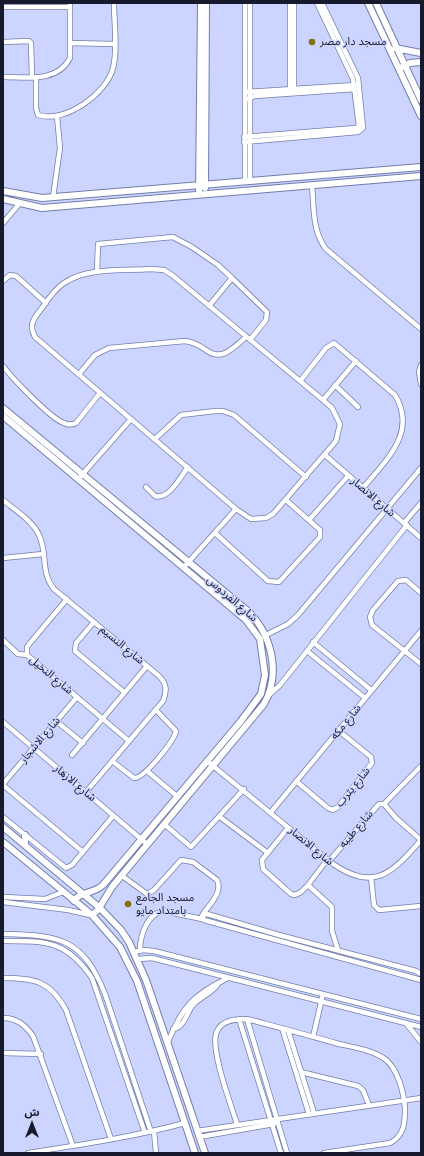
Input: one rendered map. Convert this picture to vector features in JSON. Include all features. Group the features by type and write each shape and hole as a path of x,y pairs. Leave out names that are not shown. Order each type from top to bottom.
{"street":[{"path":"3,42 29,41 31,43 36,112 38,116 57,116 72,112 85,104 106,84 114,67 114,3"},
{"path":"201,3 202,194"},
{"path":"202,184 206,3"},
{"path":"245,3 247,181"},
{"path":"247,92 250,3"},
{"path":"290,3 292,89"},
{"path":"292,89 294,3"},
{"path":"317,3 355,87 361,126"},
{"path":"322,3 358,78 361,126"},
{"path":"368,3 389,50 402,67 421,100"},
{"path":"376,3 396,48 421,116"},
{"path":"3,7 70,5 70,58 66,66 50,76 3,77"},
{"path":"70,43 114,44"},
{"path":"389,50 396,48 421,53"},
{"path":"402,67 421,62"},
{"path":"247,92 355,87"},
{"path":"247,98 355,87"},
{"path":"53,197 60,148 57,116"},
{"path":"247,139 356,128 361,126"},
{"path":"3,191 23,196 53,197 421,167"},
{"path":"3,199 42,208 421,176"},
{"path":"312,184 315,224 320,242 326,249 421,329"},
{"path":"3,223 20,203"},
{"path":"97,272 98,244 166,237 173,238 192,247 218,265 267,312 266,320 250,340"},
{"path":"151,269 164,270 301,380 332,408 340,424 336,441 286,500 272,514 259,520 251,519 236,509 33,333 31,323 46,302 63,283 81,275 97,272 151,269"},
{"path":"3,281 10,275 16,276 46,302"},
{"path":"209,306 232,278"},
{"path":"79,374 95,355 109,348 185,341 196,344 215,355 221,356 246,337"},
{"path":"301,380 326,348 332,343 339,346 395,395 404,418 398,442 363,488"},
{"path":"323,400 356,361"},
{"path":"421,365 419,372 421,384"},
{"path":"3,366 28,393 62,423 71,425 76,423 100,392"},
{"path":"336,385 358,407"},
{"name":"شارع الفردوس","path":"3,411 186,565 249,612 262,626 266,635 272,665 272,686 269,695 258,713 214,766 164,824 144,842 99,889 91,893 83,894 74,901"},
{"path":"155,439 181,416 215,411 228,412 306,477"},
{"path":"81,477 131,419"},
{"name":"شارع الانصار","path":"325,455 421,538"},
{"path":"146,487 156,496 163,496 168,493 188,467"},
{"path":"266,635 295,618 421,468"},
{"path":"309,520 348,476"},
{"name":"شارع النسيم","path":"3,500 36,529 39,535 43,554 44,570 50,584 159,676 165,685 165,695 156,710 86,792"},
{"path":"215,533 266,579 275,583 283,579 320,537 320,530 286,500"},
{"path":"269,695 307,651 421,503"},
{"path":"186,565 236,509"},
{"path":"3,558 43,554"},
{"name":"شارع الفردوس","path":"92,915 100,908 108,892 178,797 258,699 265,681 264,660 260,639 252,627 186,565"},
{"path":"421,593 406,580 398,581 373,610 370,617 372,625 421,664"},
{"name":"شارع النخيل","path":"67,599 30,643 27,655 129,741"},
{"path":"94,622 76,643 75,651 124,692"},
{"name":"شارع مكه","path":"271,812 421,631"},
{"path":"3,640 18,654 27,655"},
{"path":"314,642 371,690"},
{"path":"307,651 365,698"},
{"path":"72,755 146,666"},
{"name":"شارع الاشجار","path":"3,785 33,747 77,697"},
{"path":"112,761 134,778 141,777 147,771 176,734 175,728 156,710"},
{"path":"56,721 83,742"},
{"name":"شارع الازهار","path":"3,722 144,842"},
{"name":"شارع يثرب","path":"296,781 328,808 333,810 338,807 372,763 370,757 339,731"},
{"name":"شارع الانصار","path":"207,761 244,789 328,861 346,873 370,877 387,874 421,842"},
{"path":"384,804 421,766"},
{"path":"147,771 178,797"},
{"path":"3,785 83,852"},
{"path":"164,824 191,847 244,789"},
{"name":"شارع طيبه","path":"308,885 377,805 384,804 421,842"},
{"path":"3,816 66,868 72,865 113,816"},
{"path":"220,816 268,853"},
{"path":"3,827 100,908 121,930 137,951"},
{"path":"288,828 262,860 263,869 291,894 298,894 308,885 333,909 332,931 338,950"},
{"path":"25,835 25,845"},
{"path":"3,842 92,915 114,938 132,969 195,1153"},
{"path":"122,875 147,894 154,890 178,863 186,860 193,862 217,880 219,884 218,893 203,917"},
{"path":"370,877 374,905 378,910 421,906"},
{"path":"3,897 45,898 63,892"},
{"path":"3,902 68,910 92,915"},
{"path":"205,1153 168,1042 138,959 137,951 142,933 154,916 159,912 164,912 203,917 338,950 416,971 421,974"},
{"path":"203,917 421,980"},
{"path":"3,934 38,934 55,938 73,946 88,960 100,981 112,1012 152,1131 156,1153"},
{"path":"3,941 30,941 51,944 68,952 83,965 92,978 145,1133"},
{"path":"137,951 154,951 421,1019"},
{"path":"138,959 152,958 421,1027"},
{"path":"3,978 29,980 40,983 50,988 58,995 66,1010 111,1139"},
{"path":"168,1042 173,1029 180,1026 192,1006 216,987 218,983 228,978"},
{"path":"313,1037 323,994"},
{"path":"346,1008 348,1001"},
{"path":"3,1018 15,1020 27,1028 33,1036 41,1054 73,1146"},
{"path":"239,1019 281,1153"},
{"path":"247,1019 287,1153"},
{"path":"237,1124 217,1058 215,1038 220,1026 232,1020 247,1019 370,1053 385,1059 396,1073 405,1100 404,1127 396,1139 382,1144 324,1153"},
{"path":"406,1023 421,1042"},
{"path":"282,1028 312,1113"},
{"path":"288,1030 312,1113"},
{"path":"3,1053 41,1054"},
{"path":"301,1072 358,1086 363,1090 369,1105"},
{"path":"170,1078 179,1075"},
{"path":"198,1134 277,1121 312,1113 421,1098"},
{"path":"198,1134 237,1124 271,1122"},
{"path":"28,1153 145,1133 185,1123"}],"place":[{"name":"مسجد دار مصر","path":"312,42"},
{"name":"مسجد الجامع بامتداد مايو","path":"128,904"}]}
